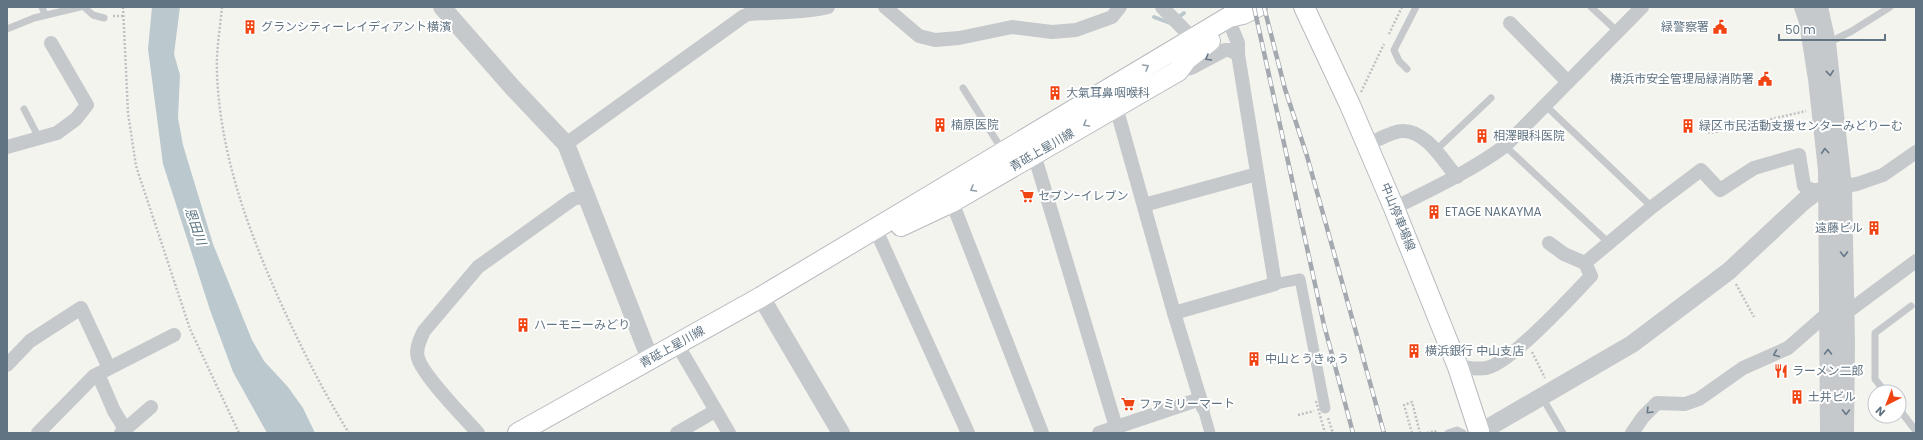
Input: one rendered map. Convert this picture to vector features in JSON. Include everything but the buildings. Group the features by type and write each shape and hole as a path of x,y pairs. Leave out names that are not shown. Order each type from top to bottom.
{"main road":[{"name":"中山停車場線","path":"1304,7 1368,144 1458,367 1474,433"},
{"name":"青砥上星川線","path":"518,433 761,297 824,259 878,233 952,202 1047,126 1125,79 1197,43 1229,17 1243,16"},
{"name":"青砥上星川線","path":"878,233 927,197 957,180 1010,156 1034,154 1178,71 1197,43"}],"street":[{"path":"442,7 513,88 566,144 650,359"},
{"path":"566,144 744,16 749,10 758,14 794,12 828,7"},
{"path":"885,7 919,36 935,40 959,38 1012,27 1052,32 1076,30 1112,17 1120,7"},
{"path":"1394,208 1457,177 1505,146 1642,7"},
{"path":"1803,7 1808,22 1817,79 1829,189 1846,313 1845,433"},
{"path":"1819,7 1827,43 1829,189 1829,433"},
{"path":"1171,16 1197,43"},
{"path":"1243,16 1238,43 1238,54 1274,284"},
{"path":"1510,23 1568,82"},
{"path":"7,147 57,133 76,119 87,105 51,43"},
{"path":"1178,71 1191,68 1224,50 1229,50 1238,54"},
{"path":"1125,79 1116,107 1174,313 1210,433"},
{"path":"1096,96 1116,107"},
{"path":"1047,126 1034,154 1116,427"},
{"path":"1368,144 1401,131 1416,134 1427,141 1457,177"},
{"path":"1585,264 1652,207 1700,170 1720,190 1754,168 1799,155 1804,186 1829,189 1871,180 1883,175 1916,152"},
{"path":"1144,205 1257,174"},
{"path":"957,180 952,202 1042,433"},
{"path":"1474,433 1546,394 1632,344 1729,271 1829,189"},
{"path":"478,433 425,373 418,359 417,352 424,331 478,267 573,199 586,196"},
{"path":"927,197 952,202"},
{"path":"878,233 968,433"},
{"path":"1458,367 1486,368 1498,364 1543,325 1591,276 1585,264 1564,254 1549,243"},
{"path":"1846,313 1916,261"},
{"path":"1174,313 1274,284 1300,279 1320,404"},
{"path":"761,297 841,433"},
{"path":"7,364 30,341 81,308 104,371 114,411 123,431 151,408"},
{"path":"1632,433 1643,417 1657,403 1685,404 1699,399 1743,368 1788,348 1828,312"},
{"path":"38,433 94,376 174,335"},
{"path":"677,344 729,433"},
{"path":"1098,433 1201,403"},
{"path":"677,433 715,411"}],"lane":[{"path":"42,7 45,15"},
{"path":"7,29 34,18 65,9 80,7"},
{"path":"84,7 93,15 104,18"},
{"path":"1407,69 1399,61 1394,50 1416,7"},
{"path":"1590,7 1618,32"},
{"path":"1827,43 1852,31 1890,7"},
{"path":"963,88 1010,156"},
{"path":"1435,151 1491,98"},
{"path":"1545,105 1652,207"},
{"path":"24,109 39,138"},
{"path":"1505,146 1609,243"},
{"path":"1879,384 1875,379 1875,333 1911,306"},
{"path":"1546,394 1563,433"},
{"path":"1907,419 1916,431"},
{"path":"1448,433 1458,430 1474,433"}],"path":[{"path":"123,7 128,114 136,166 190,329 239,433"},
{"path":"222,7 217,73 222,124 234,183 256,247 296,337 330,403 348,433"},
{"path":"1350,104 1363,90 1402,7"},
{"path":"1708,132 1711,133 1812,109"},
{"path":"1729,271 1754,317"},
{"path":"1525,341 1539,365 1546,394"},
{"path":"1411,433 1404,405 1412,402 1420,433"},
{"path":"1320,404 1325,433"},
{"path":"1409,428 1411,433"},
{"path":"1427,433 1435,431 1436,433"}],"water":[{"name":"恩田川","path":"152,7 180,7 174,54 180,75 178,118 183,145 213,244 252,340 264,361 288,387 303,408 315,433 267,433 233,372 210,310 163,164 148,49"}],"waterway":[{"path":"1176,19 1184,13"},
{"path":"1154,17 1170,23"}],"railway":[{"path":"1254,7 1324,325 1353,433"},
{"path":"1264,7 1285,89 1307,156 1384,433"}],"place":[{"name":"グランシティーレイディアント横濱","path":"250,27"},
{"name":"緑警察署","path":"1720,27"},
{"name":"横浜市安全管理局緑消防署","path":"1765,79"},
{"name":"大氣耳鼻咽喉科","path":"1055,93"},
{"name":"楠原医院","path":"940,125"},
{"name":"緑区市民活動支援センターみどりーむ","path":"1688,126"},
{"name":"相澤眼科医院","path":"1482,136"},
{"name":"セブン-イレブン","path":"1027,196"},
{"name":"ETAGE NAKAYMA","path":"1434,212"},
{"name":"遠藤ビル","path":"1874,228"},
{"name":"ハーモニーみどり","path":"523,325"},
{"name":"横浜銀行 中山支店","path":"1414,351"},
{"name":"中山とうきゅう","path":"1254,359"},
{"name":"ラーメン二郎","path":"1781,371"},
{"name":"土井ビル","path":"1797,397"},
{"name":"ファミリーマート","path":"1128,404"}]}
